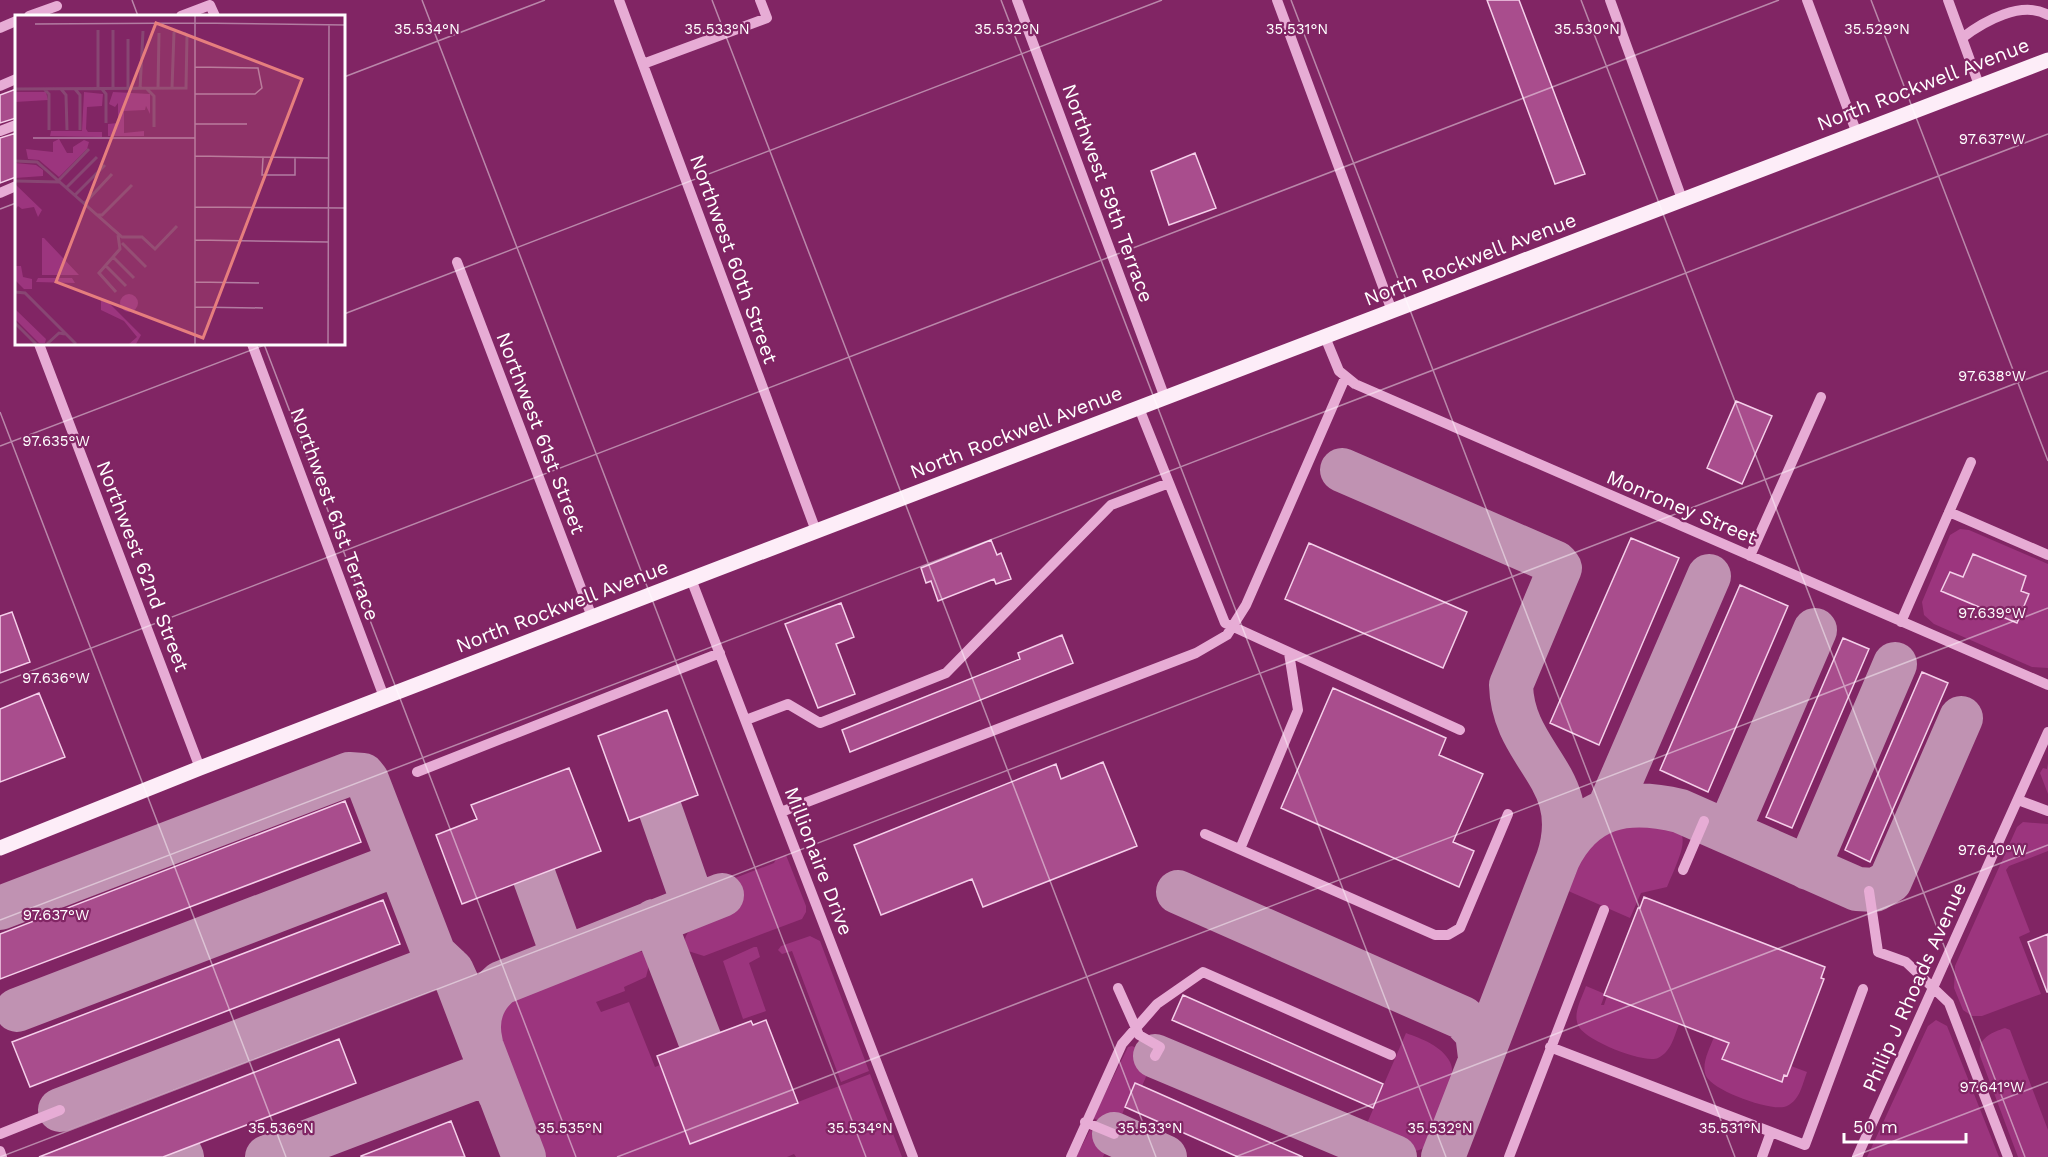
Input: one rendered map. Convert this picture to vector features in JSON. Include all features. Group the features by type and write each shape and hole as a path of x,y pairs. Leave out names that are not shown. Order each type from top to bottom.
{"main road":[{"name":"North Rockwell Avenue","path":"0,848 384,697 1856,131 2048,60"}],"street":[{"name":"Northwest 60th Street","path":"619,0 816,531"},
{"path":"643,64 767,18 760,0"},
{"name":"Northwest 59th Terrace","path":"1017,0 1165,398"},
{"path":"1277,0 1392,311"},
{"path":"1610,0 1682,199"},
{"path":"1807,0 1856,131"},
{"path":"1948,0 1979,85"},
{"path":"184,15 210,5 215,15"},
{"path":"32,15 57,6"},
{"path":"1962,38 1978,26 2022,9 2037,9 2048,15"},
{"path":"0,28 15,21"},
{"path":"0,86 15,79"},
{"path":"0,131 15,125"},
{"path":"0,193 15,186"},
{"name":"Northwest 61st Street","path":"457,262 592,617"},
{"path":"781,812 1196,653 1214,645 1234,628 1345,378 1334,361 1324,337"},
{"name":"Northwest 62nd Street","path":"39,345 200,768"},
{"name":"Northwest 61st Terrace","path":"252,345 384,697"},
{"name":"Monroney Street","path":"1345,378 1367,390 2048,685"},
{"path":"1750,556 1821,397"},
{"path":"1139,408 1221,616 1234,628 1460,730"},
{"path":"1901,622 1971,462"},
{"path":"746,720 788,704 820,723 946,673 1111,506 1169,483"},
{"path":"1949,512 2048,555"},
{"name":"Millionaire Drive","path":"691,579 913,1157"},
{"path":"417,772 720,652"},
{"path":"1240,849 1298,710 1289,653"},
{"name":"Philip J Rhoads Avenue","path":"1857,1157 2048,732"},
{"path":"2018,800 2048,811"},
{"path":"1205,834 1435,935 1448,935 1460,928 1508,814"},
{"path":"1683,870 1704,821"},
{"path":"1869,891 1878,952 1906,962 1949,1003 2008,1157"},
{"path":"1509,1157 1604,910"},
{"path":"1071,1157 1122,1044 1157,1004 1203,972 1391,1055"},
{"path":"1118,988 1139,1035 1160,1047 1155,1056"},
{"path":"1550,1047 1805,1145 1863,989"},
{"path":"0,1134 60,1110"},
{"path":"1085,1122 1114,1134"},
{"path":"1762,1157 1772,1132"},
{"path":"0,1151 2,1157"}],"shaded area":[{"path":"1960,529 1969,530 2048,564 2048,668 2032,667 1934,624 1924,615 1922,602 1950,535"},
{"path":"2048,763 2048,794 2040,773 2043,768 2047,769"},
{"path":"1632,820 1669,824 1678,829 1682,836 1682,845 1667,887 1641,893 1630,918 1566,890 1582,854 1595,836 1617,824"},
{"path":"2023,822 2048,824 2048,851 2009,866 2006,870 2030,932 2019,937 2041,994 1982,1016 1972,1016 1963,1010 1954,988 1955,966 2017,827"},
{"path":"786,855 806,906 802,919 704,956 688,951 685,943 690,930 728,913 717,885 774,863 776,859"},
{"path":"810,936 820,941 869,1071 841,1082 792,951 782,954 778,950 781,946"},
{"path":"757,947 760,957 749,963 766,1011 743,1019 723,961"},
{"path":"632,950 643,952 650,961 646,977 624,987 625,991 596,1002 601,1012 629,1002 655,1067 660,1065 690,1144 870,1074 902,1157 796,1157 794,1154 787,1157 543,1157 500,1043 500,1022 505,1008 527,991 544,983"},
{"path":"1586,986 1605,994 1601,1005 1604,1005 1607,996 1679,1024 1672,1044 1658,1058 1651,1059 1628,1054 1602,1044 1582,1031 1576,1016"},
{"path":"1936,1020 1947,1026 1999,1157 1867,1157 1928,1026"},
{"path":"2005,1028 2010,1030 2048,1130 2048,1157 2018,1157 1980,1056 1981,1045 1986,1037"},
{"path":"1406,1033 1431,1044 1442,1052 1450,1062 1452,1071 1449,1098 1439,1127 1424,1148 1415,1151 1391,1145 1367,1133 1365,1128"},
{"path":"1714,1037 1729,1043 1723,1060 1781,1082 1791,1066 1807,1072 1795,1100 1787,1106 1780,1107 1758,1104 1731,1094 1711,1082 1706,1076 1704,1067"},
{"path":"1132,1046 1155,1056 1142,1086 1135,1083 1116,1129 1093,1118 1128,1047"},
{"path":"1090,1130 1112,1138 1103,1157 1076,1157"}],"building":[{"path":"1487,0 1519,0 1585,174 1555,184"},
{"path":"15,89 15,118 0,123 0,95"},
{"path":"15,133 15,177 0,183 0,138"},
{"path":"1195,153 1216,208 1169,225 1151,171"},
{"path":"1736,401 1772,416 1742,484 1707,468"},
{"path":"1631,538 1679,558 1599,745 1550,723"},
{"path":"991,540 997,555 1001,553 1011,579 996,584 994,579 938,601 931,581 926,583 921,568"},
{"path":"1309,543 1467,612 1443,668 1285,599"},
{"path":"1973,554 2026,576 2021,591 2029,594 2017,623 1941,591 1950,572 1963,577"},
{"path":"1740,585 1788,606 1708,792 1660,770"},
{"path":"841,603 854,637 836,644 855,694 818,708 785,624"},
{"path":"12,612 30,662 0,673 0,616"},
{"path":"1062,635 1073,663 850,752 842,730 1020,659 1018,653"},
{"path":"1843,638 1869,649 1792,828 1766,817"},
{"path":"1922,672 1948,683 1870,862 1845,850"},
{"path":"1333,688 1446,738 1439,755 1483,774 1453,842 1474,851 1459,887 1281,808"},
{"path":"39,693 65,757 0,782 0,709"},
{"path":"667,710 698,795 629,821 598,736"},
{"path":"1103,762 1137,846 983,907 972,879 881,915 854,845 1056,764 1061,779"},
{"path":"569,768 601,851 462,904 436,835 477,819 471,805"},
{"path":"345,801 361,842 0,979 0,934"},
{"path":"1644,897 1825,967 1821,978 1824,979 1787,1076 1784,1075 1782,1082 1722,1059 1729,1043 1604,995"},
{"path":"383,900 400,944 30,1087 12,1042"},
{"path":"2048,934 2048,992 2047,992 2028,942"},
{"path":"1183,995 1383,1084 1373,1108 1172,1020"},
{"path":"766,1020 798,1103 690,1144 657,1056 751,1021 753,1025"},
{"path":"339,1039 356,1083 163,1157 39,1157"},
{"path":"1135,1083 1303,1157 1238,1157 1125,1107"},
{"path":"451,1121 465,1157 361,1157 361,1156"}],"taxiway":[{"path":"1342,470 1556,563 1560,568 1511,685 1515,710 1523,731 1556,787 1562,807 1564,831 1558,859 1443,1157"},
{"path":"1608,810 1709,576"},
{"path":"1728,832 1815,630"},
{"path":"1808,868 1895,664"},
{"path":"1558,859 1568,841 1580,827 1594,817 1625,806 1660,807 1680,811 1857,889 1875,890 1890,881 1961,718"},
{"path":"0,908 349,774 363,775 367,780 434,954 452,971 457,982 524,1157"},
{"path":"660,809 694,906"},
{"path":"17,1010 385,869 394,867 402,872"},
{"path":"534,876 563,956"},
{"path":"1178,892 1463,1018 1477,1033 1480,1057"},
{"path":"481,1043 479,1026 482,1010 489,995 501,983 722,895"},
{"path":"654,921 700,1040"},
{"path":"60,1110 434,967 448,967"},
{"path":"1155,1056 1395,1157"},
{"path":"267,1157 475,1078 480,1077 491,1081 500,1095"},
{"path":"1114,1134 1165,1157"},
{"path":"179,1151 182,1157"}]}
